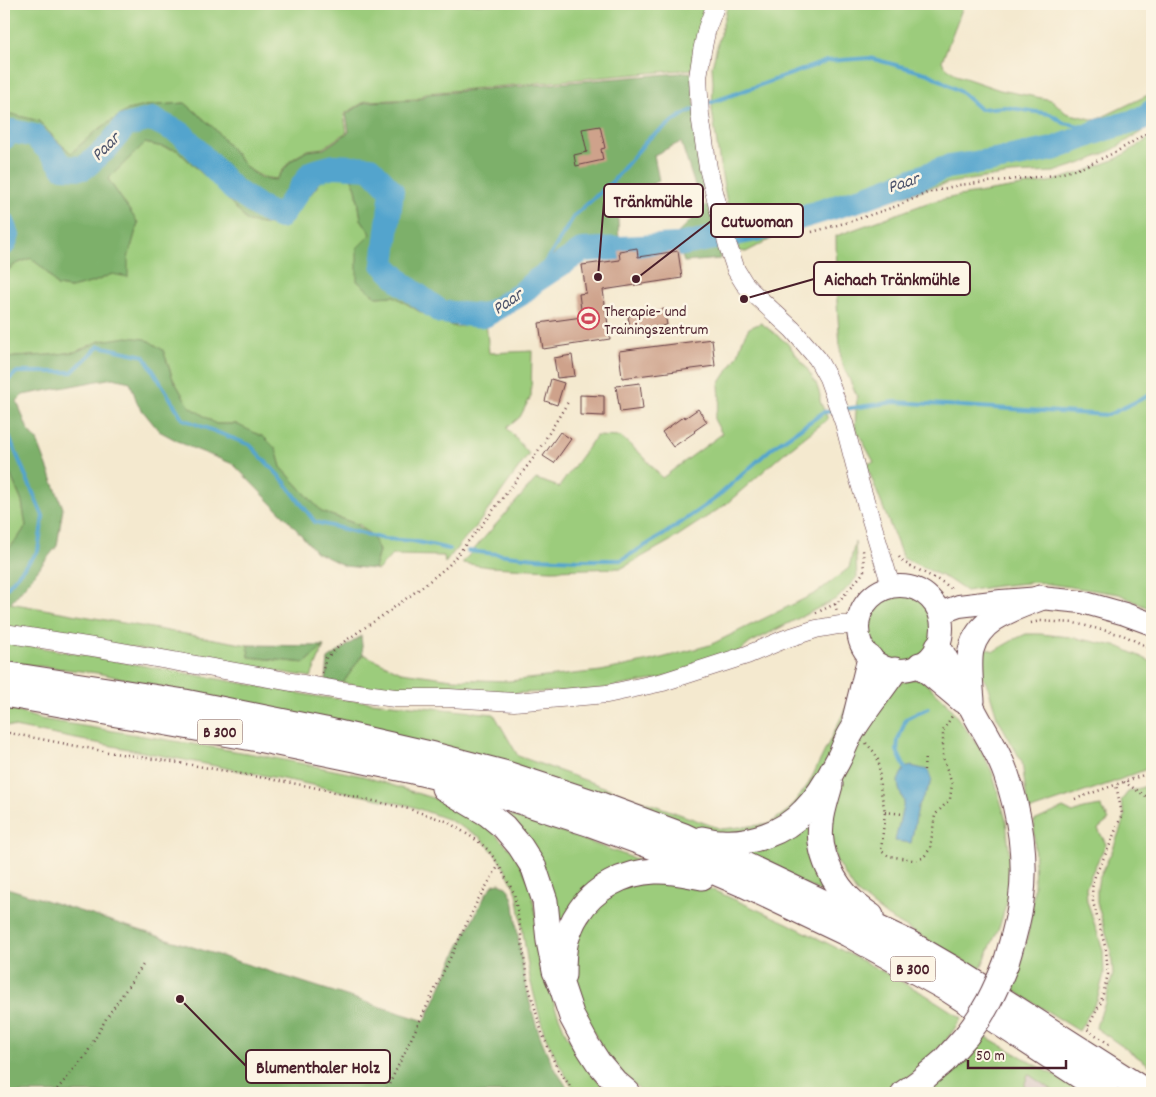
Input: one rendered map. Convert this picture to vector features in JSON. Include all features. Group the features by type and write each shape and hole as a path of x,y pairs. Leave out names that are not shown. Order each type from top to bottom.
{"highway":[{"path":"973,709 970,651 977,635 990,621 1004,612 1040,598"},
{"path":"904,1093 944,1061 980,1018 990,1001 1006,963 1021,899 1021,842 1018,820 1005,772 993,744 938,646"},
{"path":"851,733 870,658"},
{"path":"920,665 973,709"},
{"path":"684,836 721,842 739,841 769,834 794,821 818,794 836,764 851,733 895,670"},
{"name":"B 300","path":"4,674 185,702 325,730 504,773 589,800 684,836 909,944 958,971 1148,1093"},
{"name":"B 300","path":"4,694 258,739 413,771 460,782 591,824 673,854 745,885 848,934 949,990 1106,1093"},
{"path":"836,764 821,822 822,845 828,864 840,886 855,904 909,944"},
{"path":"413,771 488,814 504,827 520,846 534,868 545,901 549,941 555,971 572,1017 598,1062 628,1093"},
{"path":"562,987 566,942 576,915 593,896 614,881 638,873 670,871 745,885"}],"main road":[{"path":"891,586 906,586 921,591 933,601 940,613 942,636 938,646 930,658 920,665 907,670 895,670 882,666 870,658 858,638 858,617 865,603 881,590 891,586"},
{"path":"940,613 959,606 1040,598 1082,602 1126,614 1152,624"}],"street":[{"path":"716,4 702,51 698,77 700,115 708,168 728,246 736,270 744,283 794,330 817,358 828,378 844,423 858,477 891,586"},
{"path":"4,633 99,648 343,692 395,698 449,698 514,702 607,694 663,682 747,656 785,639 816,629 857,624"}],"path":[{"path":"812,232 897,206 927,193 959,185 1055,175 1081,168 1116,152 1152,130"},
{"path":"319,687 326,658 345,640 407,598 449,565 535,456 568,402"},
{"path":"835,604 860,579 864,572"},
{"path":"851,733 870,746 880,762 880,787 885,812 881,851 889,856 912,860 923,858 930,849 935,815 950,799 952,784 942,758 943,731 952,714 960,708 973,709"},
{"path":"4,732 108,752 308,786 409,809 446,821 478,841 487,849 499,866 514,893 527,980 542,1033 557,1068 575,1093"},
{"path":"924,770 926,756"},
{"path":"1075,799 1152,772"},
{"path":"1124,782 1152,800"},
{"path":"1087,1029 1101,1002 1108,974 1106,950 1093,902 1092,888 1095,876 1122,814 1116,785"},
{"path":"885,812 903,814"},
{"path":"385,1093 478,900 499,866"},
{"path":"54,1093 86,1055 107,1017 145,962"}],"shaded area":[{"path":"1028,1073 1056,1093 1022,1093"}],"green space":[{"path":"4,4 711,4 693,69 427,93 417,99 366,101 344,114 347,132 323,148 307,150 290,161 276,179 262,177 247,168 214,128 185,103 145,106 128,110 96,131 71,153 39,121 7,113 4,77"},
{"path":"728,4 964,4 942,61 956,75 1000,90 1052,100 1066,113 1096,120 1148,95 1152,90 1152,125 1114,149 1088,161 1054,172 1010,174 949,183 925,189 773,238 746,252 739,251 728,208 712,110 712,66"},
{"path":"691,72 705,189 696,189 681,142 654,155 659,181 617,200 619,242 586,241 553,255 503,294 484,305 456,315 455,327 422,313 394,296 376,297 357,281 357,248 371,234 361,219 356,188 350,175 323,179 284,227 248,222 220,190 177,150 145,143 108,179 138,223 128,258 128,277 112,274 94,282 71,288 57,286 46,271 31,258 16,264 4,273 4,116 7,113 39,121 71,153 96,131 128,110 145,106 185,103 214,128 247,168 261,178 276,180 291,161 307,151 324,149 349,132 346,114 366,102 417,100 428,94"},
{"path":"1152,137 1152,610 1119,594 1036,582 966,591 948,579 903,558 866,464 874,462 855,427 857,396 841,361 837,303 836,236 930,202 1054,181 1086,171 1118,158"},
{"path":"144,143 177,150 220,190 248,222 284,227 323,179 350,175 356,188 361,219 371,234 376,297 394,296 422,313 455,327 486,322 489,353 532,351 531,396 520,417 507,428 529,454 475,528 445,563 444,556 392,555 378,570 374,569 379,551 372,536 360,525 322,512 281,467 276,449 237,424 216,424 189,406 173,379 163,350 100,341 75,352 4,359 4,273 16,264 31,258 46,271 57,286 71,288 94,282 112,274 128,258 138,223 108,179"},
{"path":"708,203 721,259 684,262 675,236"},
{"path":"761,323 787,343 806,367 816,383 820,401 828,419 783,454 725,505 670,541 622,568 552,570 490,567 462,563 536,479 559,487 596,436 621,437 643,456 662,478 722,434 714,419 720,401 719,384 738,355 743,338 749,328"},
{"path":"127,337 146,339 163,350 173,379 189,406 216,424 236,424 264,437 276,449 281,467 322,512 356,524 372,536 379,551 374,569 345,566 316,552 289,521 233,464 187,446 159,431 138,405 130,382 113,378 23,395 17,401 28,430 37,440 63,508 57,546 11,603 4,602 4,554 26,526 22,502 4,459 4,359 75,352 100,341"},
{"path":"4,459 22,502 26,526 4,554"},
{"path":"855,542 857,577 838,598 750,643 738,653 659,679 595,690 498,694 378,689 343,683 363,654 401,672 452,679 509,681 601,671 654,660 710,645 816,593 849,568"},
{"path":"900,586 916,589 930,598 939,612 942,628 939,644 930,658 916,667 900,670 884,667 870,658 861,644 858,628 861,612 870,598 884,589"},
{"path":"4,602 248,645 249,657 305,663 324,646 311,677 4,627"},
{"path":"1026,634 1070,637 1120,647 1152,662 1152,767 1028,811 1022,762 997,717 988,687 980,671 982,647 994,651"},
{"path":"361,636 363,654 343,683 326,681 328,659"},
{"path":"4,642 320,697 494,714 518,756 721,829 769,824 790,809 809,783 861,677 830,756 801,806 758,834 702,834 339,725 97,673 4,662"},
{"path":"248,645 324,646 305,663 249,657"},
{"path":"911,679 922,680 945,701 980,748 992,772 1006,820 1010,861 1008,898 1000,925 980,970 888,917 856,892 836,861 829,823 834,799 843,774 855,748 895,685"},
{"path":"4,707 40,719 259,755 363,776 451,804 485,824 514,853 530,884 555,1007 566,1034 589,1070 610,1093 578,1093 560,1066 544,1033 530,979 517,893 496,855 480,837 447,819 411,806 4,725"},
{"path":"1152,784 1152,1067 1096,1028 1113,974 1111,950 1097,903 1099,878 1113,849 1125,816 1121,801 1128,792"},
{"path":"1101,806 1109,820 1098,829 1106,844 1086,887 1087,901 1103,950 1104,974 1097,1000 1079,1031 1010,988 1025,947 1031,919 1035,849 1034,821 1063,808 1073,813"},
{"path":"496,811 559,831 647,863 557,941"},
{"path":"808,816 846,903 726,848"},
{"path":"686,879 785,922 863,961 926,995 962,1018 947,1039 913,1074 885,1093 644,1093 610,1064 569,984 581,918 616,886"},
{"path":"500,883 508,890 513,901 525,979 537,1028 546,1051 572,1093 4,1093 4,887 425,1021 486,894 494,884"},
{"path":"983,1035 1086,1093 1056,1093 1028,1074 1022,1093 923,1093 961,1062"}],"water":[{"path":"911,766 928,770 932,781 918,807 911,843 895,841 904,802 898,781 905,768"}],"building":[{"path":"600,126 605,148 601,149 603,160 576,166 574,155 587,152 582,129"},
{"path":"637,248 638,257 678,251 682,278 603,290 610,339 543,349 539,323 582,317 579,294 586,293 582,265 620,260 619,251"},
{"path":"664,309 667,325 631,332 628,316"},
{"path":"712,339 715,366 622,378 619,351"},
{"path":"572,355 575,376 557,378 554,358"},
{"path":"551,379 564,383 557,405 545,401"},
{"path":"640,383 643,409 620,412 616,386"},
{"path":"580,395 604,396 604,416 580,415"},
{"path":"698,409 707,422 673,447 662,432 684,416 685,418"},
{"path":"560,432 571,439 554,463 543,456"}],"waterway":[{"path":"704,105 827,61 870,58 929,74 961,92 980,109 1004,107 1050,114 1064,123 1102,130"},
{"path":"534,282 574,216 613,181 648,139 684,114 695,109"},
{"name":"Paar","path":"4,138 12,131 34,136 52,153 63,167 84,168 107,148 125,126 152,119 182,134 233,189 264,210 280,217 312,172 334,166 370,168 392,191 383,264 404,285 441,312 484,316 521,294 534,282 583,250 678,245 766,228 858,200 948,167 1053,149 1102,130 1142,119 1152,111"},
{"name":"Paar","path":"4,224 8,235 4,244"},
{"path":"4,384 17,372 72,372 99,346 144,356 183,419 250,445 283,480 315,522 384,539 413,541 449,549"},
{"path":"844,409 895,402 1108,415 1152,394"},
{"path":"468,551 536,558 621,560 663,535 716,498 773,447 824,412 834,411"},
{"path":"4,425 43,516 38,551 4,591"},
{"path":"905,768 897,751 898,740 906,719 928,708"}],"place":[{"name":"Tränkmühle","path":"598,277"},
{"name":"Cutwoman","path":"636,279"},
{"name":"Aichach Tränkmühle","path":"744,299"},
{"name":"Therapie- und Trainingszentrum","path":"588,319"},
{"name":"Blumenthaler Holz","path":"180,999"}]}
